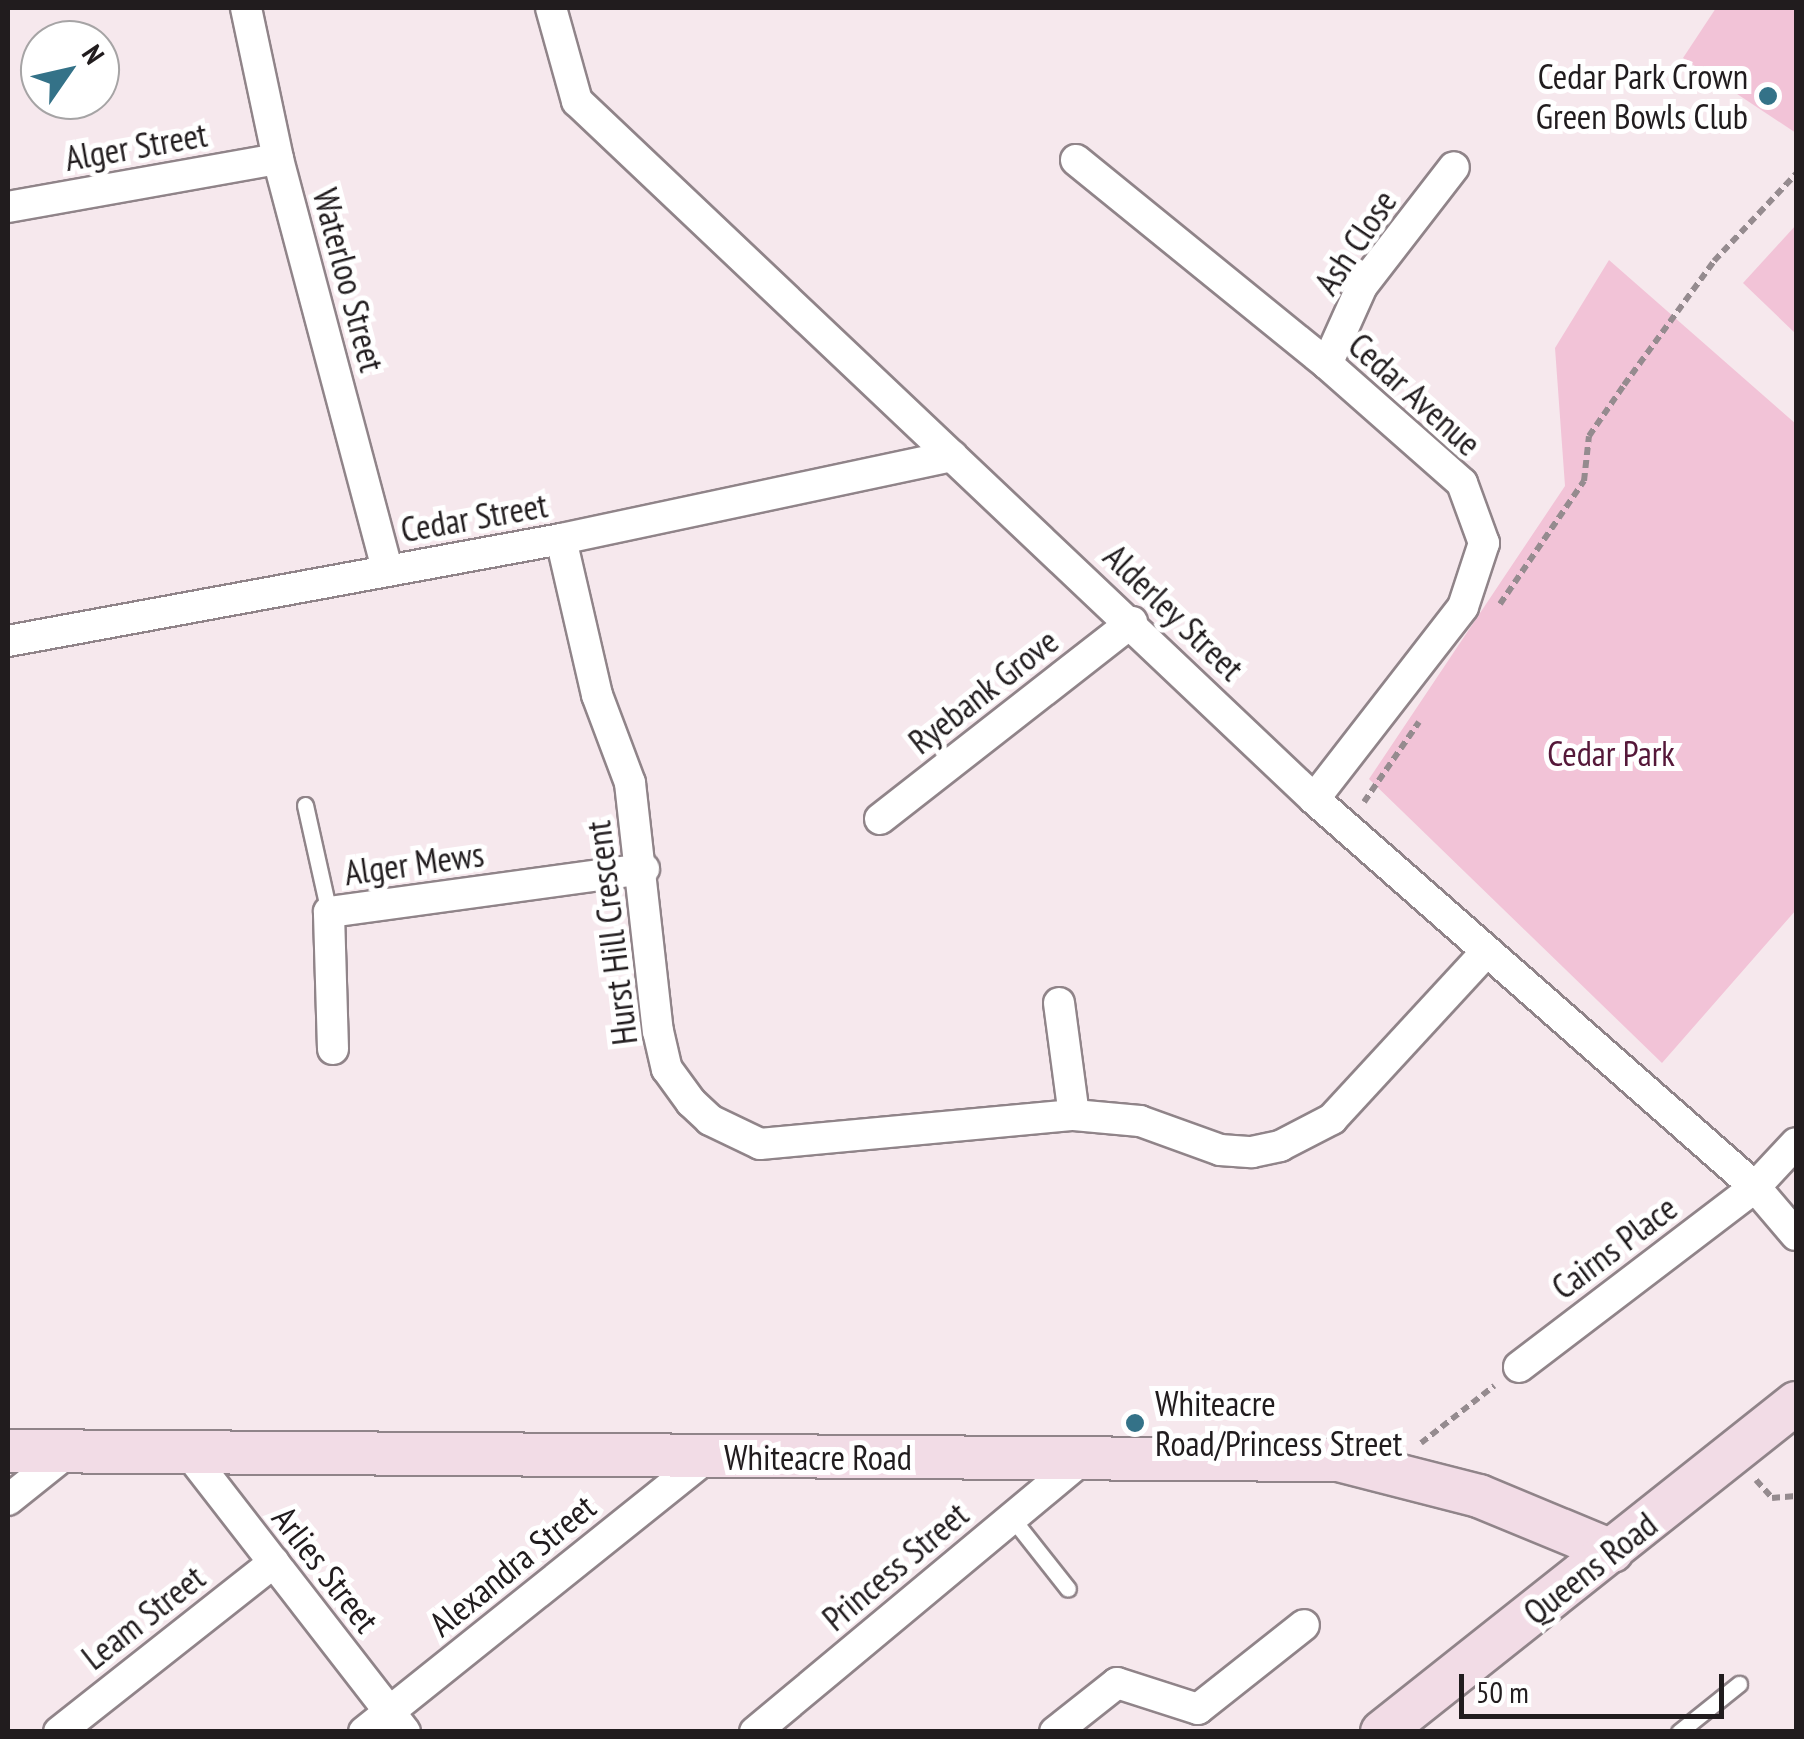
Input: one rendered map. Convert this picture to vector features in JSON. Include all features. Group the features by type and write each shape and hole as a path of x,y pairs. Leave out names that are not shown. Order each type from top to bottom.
{"main road":[{"name":"Queens Road","path":"1382,1732 1796,1403"},
{"name":"Whiteacre Road","path":"8,1452 1338,1460 1480,1496 1612,1551"}],"street":[{"name":"Waterloo Street","path":"246,8 278,160 388,571"},
{"name":"Alderley Street","path":"551,8 577,101 1132,622 1314,799 1484,954 1755,1188 1796,1235"},
{"name":"Alger Street","path":"8,206 278,160"},
{"name":"Cedar Avenue","path":"1076,160 1328,364 1462,483 1484,543 1463,606 1314,799"},
{"name":"Ash Close","path":"1328,364 1362,286 1454,167"},
{"name":"Cedar Street","path":"8,640 561,539 952,456"},
{"name":"Hurst Hill Crescent","path":"561,539 597,696 630,783 644,870 658,1031 667,1070 691,1102 733,1134 760,1144 797,1143 1074,1115 1140,1122 1220,1150 1280,1146 1332,1120 1484,954"},
{"name":"Ryebank Grove","path":"880,818 1132,622"},
{"name":"Alger Mews","path":"333,1048 329,912 644,870"},
{"path":"1058,1003 1074,1115"},
{"name":"Cairns Place","path":"1518,1367 1755,1188 1796,1143"},
{"path":"8,1500 68,1452"},
{"name":"Arlies Street","path":"188,1452 398,1721"},
{"name":"Alexandra Street","path":"364,1732 398,1721 708,1456"},
{"name":"Princess Street","path":"755,1732 1084,1458"},
{"name":"Leam Street","path":"59,1732 274,1562"},
{"path":"1055,1732 1117,1682 1198,1709 1304,1624"}],"lane":[{"path":"305,804 329,912"},
{"path":"1012,1518 1068,1589"},
{"path":"1679,1732 1739,1684"}],"path":[{"path":"1589,436 1714,261 1796,174"},
{"path":"1385,1472 1518,1367"}],"green space":[{"name":"Cedar Park Crown Green Bowls Club","path":"1716,8 1796,8 1796,133 1683,58"},
{"path":"1796,225 1796,334 1743,283"},
{"name":"Cedar Park","path":"1609,260 1796,424 1796,910 1662,1063 1369,779 1565,486 1555,348"}],"place":[{"name":"Cedar Park Crown Green Bowls Club","path":"1768,96"},
{"name":"Whiteacre Road/Princess Street","path":"1135,1423"}]}
